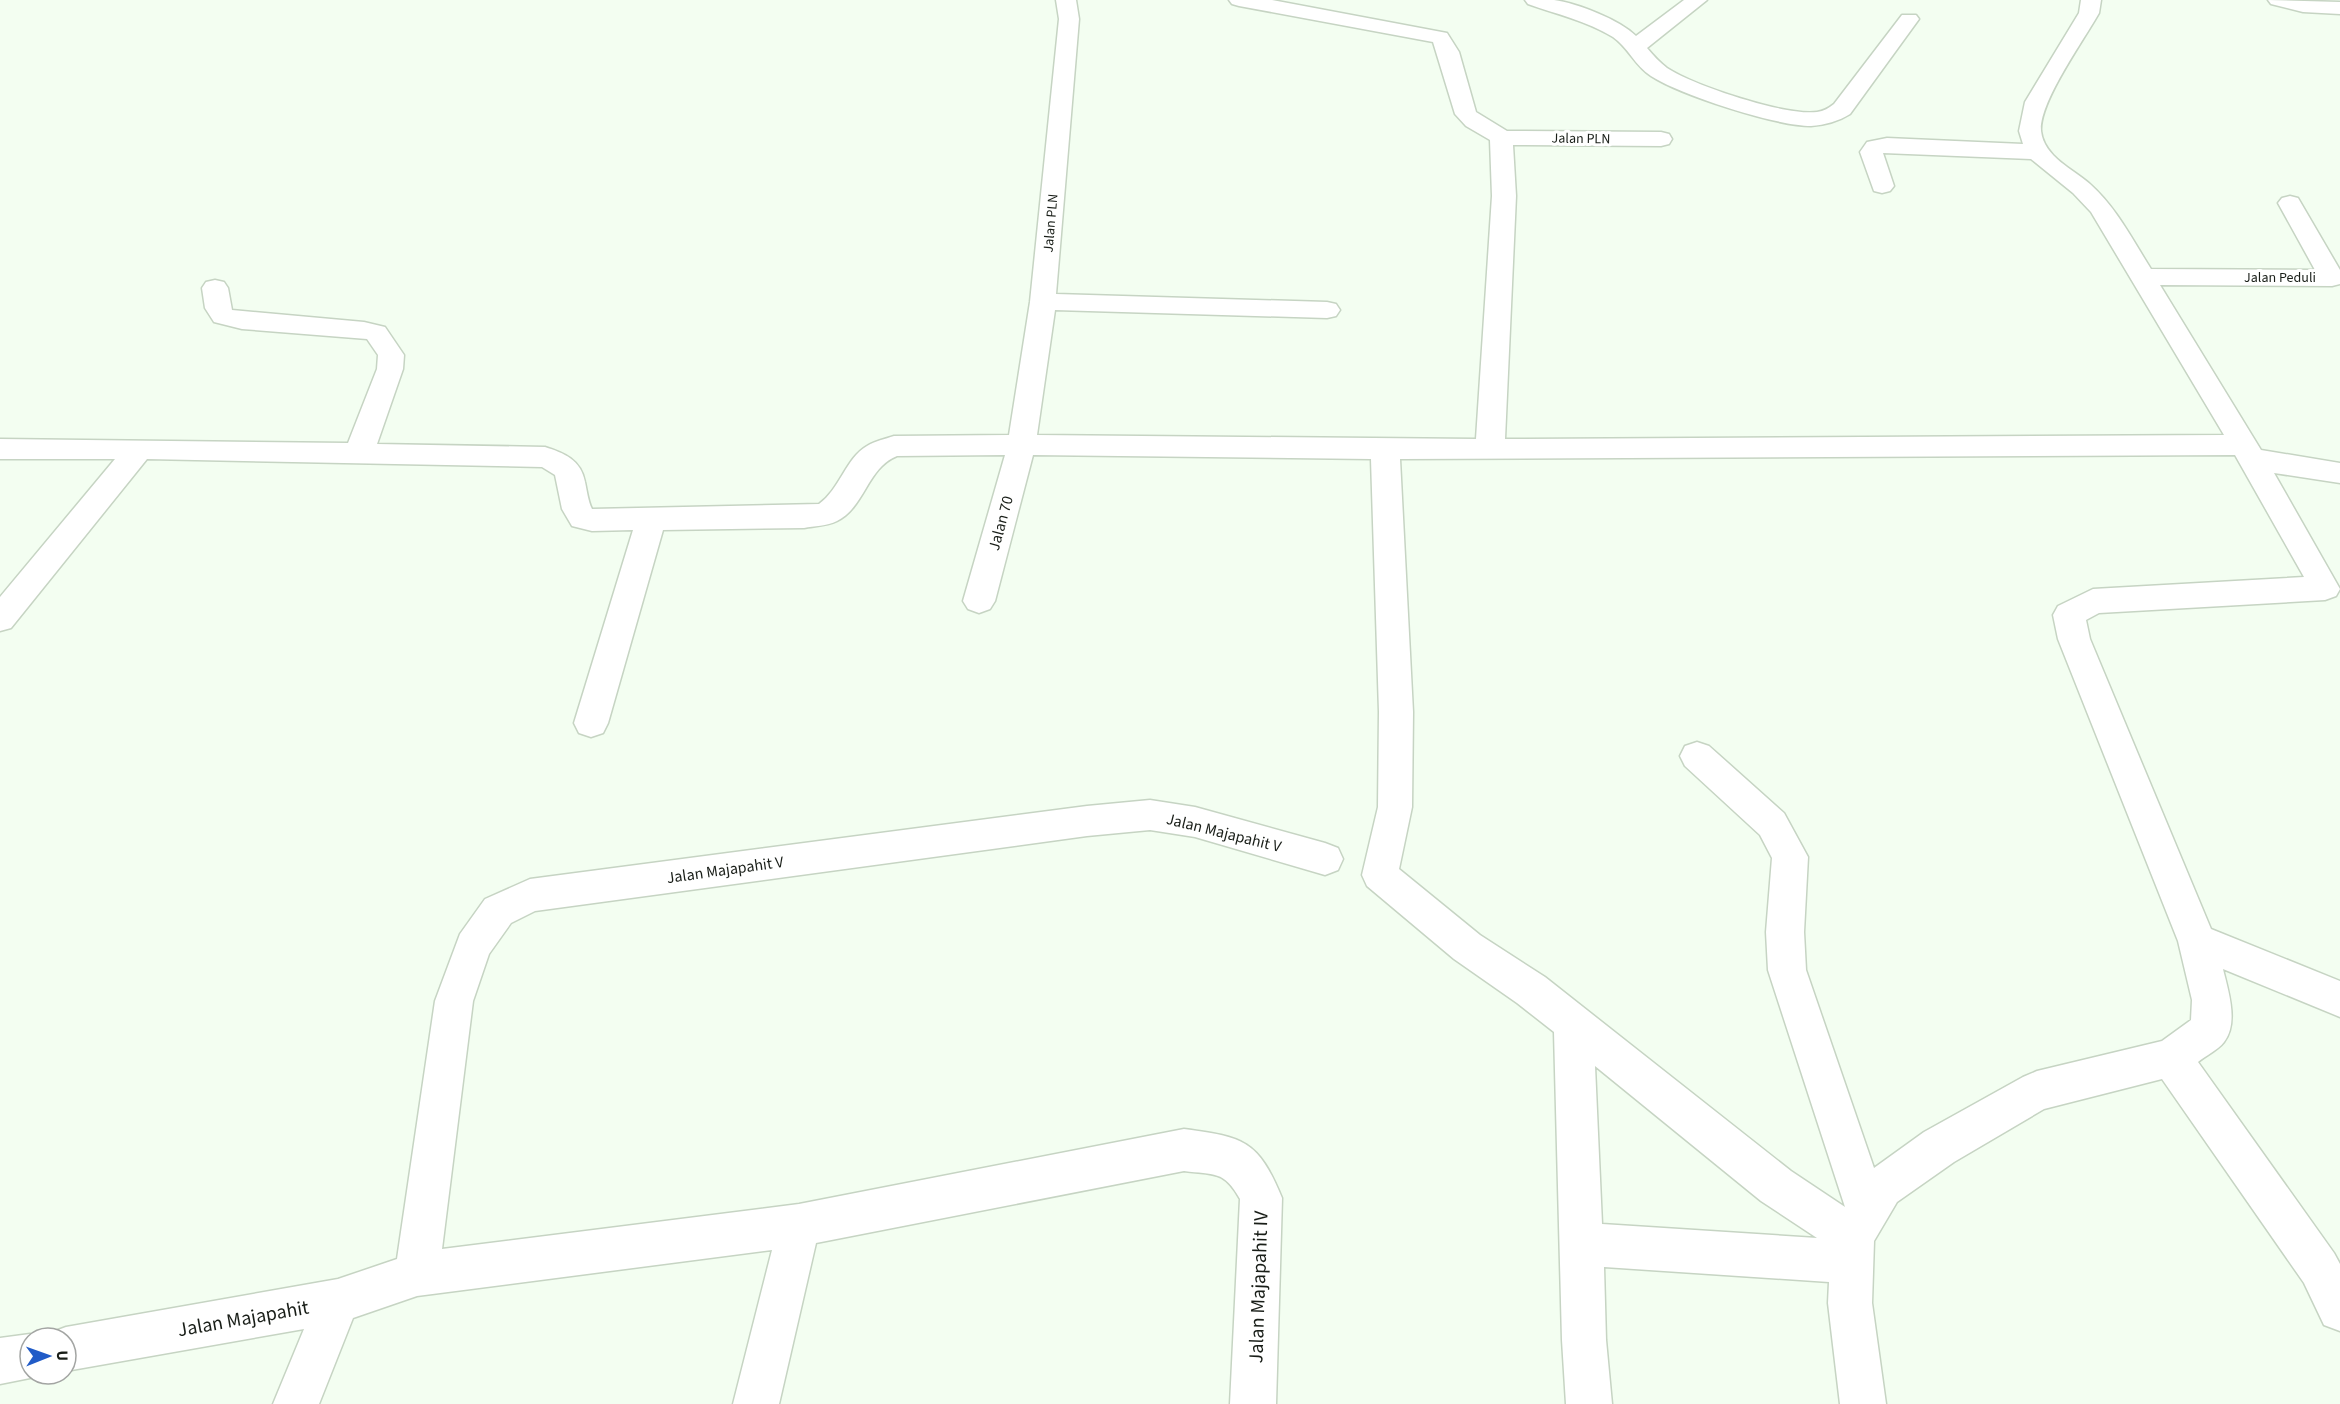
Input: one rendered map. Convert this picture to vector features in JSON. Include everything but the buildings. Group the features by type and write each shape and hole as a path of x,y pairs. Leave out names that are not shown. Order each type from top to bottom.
{"street":[{"name":"Jalan PLN","path":"1022,445 1043,302 1069,18 1066,0"},
{"path":"1239,0 1440,38 1446,46 1459,98 1467,116 1473,122 1494,130 1501,138 1504,196 1490,448"},
{"path":"1534,0 1598,22 1624,35 1647,63 1674,81 1784,116 1821,119 1833,116 1842,109 1908,19"},
{"path":"1635,47 1697,0"},
{"path":"1863,1404 1850,1303 1858,1237 1882,1188 1939,1147 2037,1091 2171,1058 2210,1029 2211,1000 2197,941 2074,639 2069,615 2093,601 2332,599 2248,452 2101,208 2037,152 2030,131 2036,102 2089,13 2091,0"},
{"path":"2278,0 2333,14"},
{"name":"Jalan PLN","path":"1501,138 1661,139"},
{"path":"1882,186 1870,152 1875,147 1887,145 2037,152"},
{"name":"Jalan Peduli","path":"2142,277 2332,278 2290,202"},
{"path":"215,288 218,308 223,316 242,321 376,333 391,355 390,369 359,453"},
{"path":"1043,302 1327,310"},
{"name":"Jalan 70","path":"979,601 1022,445"},
{"path":"0,449 139,449 544,457 560,462 568,471 577,512 582,518 592,520 804,517 826,514 840,504 867,462 876,453 894,446 2248,452 2340,473"},
{"path":"0,619 139,449"},
{"path":"1385,449 1396,712 1395,807 1380,875 1467,947 1531,990 1776,1186 1858,1237"},
{"path":"591,723 652,518"},
{"path":"1697,756 1772,824 1790,857 1785,932 1787,970 1858,1237"},
{"name":"Jalan Majapahit V","path":"417,1274 454,1001 473,946 498,911 530,895 1088,820 1150,815 1195,822 1325,859"},
{"path":"2197,941 2340,999"},
{"path":"1573,1023 1584,1340 1589,1404"},
{"path":"2171,1058 2329,1269 2340,1309"},
{"name":"Jalan Majapahit","path":"78,1347 338,1301 417,1274 799,1225 1184,1150 1233,1157 1251,1173"},
{"name":"Jalan Majapahit IV","path":"1251,1173 1261,1198 1253,1404"},
{"path":"756,1404 799,1225"},
{"path":"1582,1244 1646,1250 1858,1237"},
{"path":"296,1404 338,1301"},
{"path":"0,1361 18,1358"}]}
